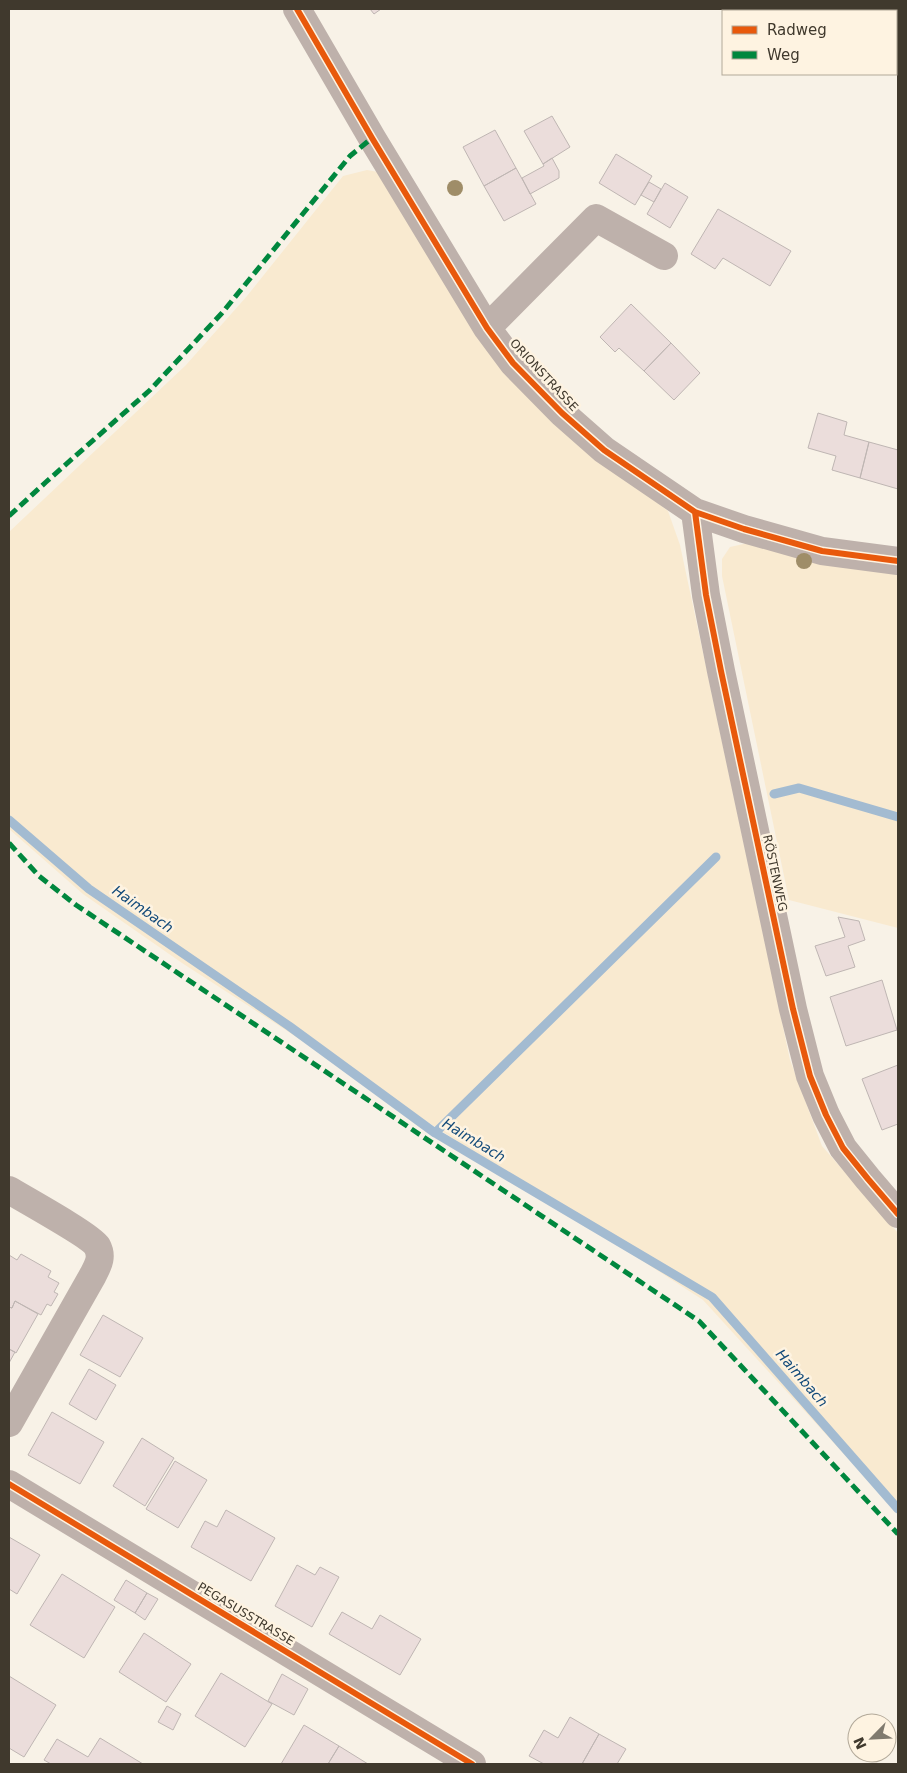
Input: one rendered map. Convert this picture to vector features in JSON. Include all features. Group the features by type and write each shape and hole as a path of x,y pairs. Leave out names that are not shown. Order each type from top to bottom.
{"street":[{"name":"ORIONSTRASSE","path":"297,9 372,138 487,328 513,363 562,413 604,450 695,512 744,529 822,551 898,561"},
{"path":"487,328 596,218 664,256"},
{"name":"RÖSTENWEG","path":"695,512 706,595 721,670 783,963 810,1076 826,1115 843,1148 898,1214"},
{"path":"9,1190 82,1234 96,1244 100,1255 98,1265 9,1423"},
{"name":"PEGASUSSTRASSE","path":"9,1484 472,1764"}],"shaded area":[{"path":"367,170 378,172 539,409 668,511 680,545 790,1060 822,1146 898,1233 898,1513 703,1300 182,963 83,894 9,829 9,532 186,365 247,296 343,176"},
{"path":"748,543 898,572 898,928 789,900 722,576 722,559 730,547"}],"building":[{"path":"370,9 381,9 374,14"},
{"path":"552,116 570,147 543,164 524,131"},
{"path":"495,130 516,168 484,186 463,147"},
{"path":"616,154 652,176 635,205 599,183"},
{"path":"552,158 559,171 559,178 530,194 522,178 544,166 543,164"},
{"path":"516,168 536,204 504,221 484,186"},
{"path":"649,182 661,189 654,202 641,195"},
{"path":"665,183 688,197 670,228 647,214"},
{"path":"718,209 791,251 770,286 723,258 715,269 691,254"},
{"path":"631,304 671,343 644,371 619,348 615,352 600,337"},
{"path":"671,343 700,373 674,400 644,371"},
{"path":"818,413 847,422 844,435 869,442 860,478 832,470 836,456 808,448"},
{"path":"869,442 898,450 898,489 860,478"},
{"path":"838,917 859,921 865,940 848,946 855,967 826,976 815,946 845,937"},
{"path":"882,980 897,1030 846,1046 830,997"},
{"path":"898,1065 898,1124 882,1130 862,1079"},
{"path":"21,1254 51,1271 48,1277 59,1283 54,1292 58,1294 51,1306 47,1304 41,1315 15,1301 12,1308 9,1307 9,1255 17,1260"},
{"path":"15,1301 38,1314 16,1353 9,1349 9,1307 12,1308"},
{"path":"103,1315 143,1338 120,1377 80,1355"},
{"path":"9,1349 15,1352 9,1363"},
{"path":"89,1369 116,1385 96,1420 69,1404"},
{"path":"52,1412 104,1442 80,1484 28,1455"},
{"path":"142,1438 174,1458 145,1506 113,1486"},
{"path":"175,1461 207,1480 178,1528 146,1509"},
{"path":"226,1510 275,1538 251,1581 191,1547 205,1521 217,1527"},
{"path":"9,1537 40,1555 17,1594 9,1589"},
{"path":"297,1565 315,1575 320,1567 339,1577 312,1627 275,1606"},
{"path":"62,1574 115,1607 84,1658 30,1625"},
{"path":"126,1580 147,1593 135,1613 114,1600"},
{"path":"147,1593 158,1599 145,1620 135,1613"},
{"path":"342,1612 372,1629 380,1615 421,1639 400,1675 329,1634"},
{"path":"144,1633 191,1664 166,1702 119,1672"},
{"path":"221,1673 272,1704 245,1747 195,1716"},
{"path":"282,1674 308,1689 294,1715 268,1701"},
{"path":"9,1676 56,1705 24,1757 9,1748"},
{"path":"167,1706 181,1714 173,1730 158,1722"},
{"path":"570,1717 599,1734 582,1764 544,1764 529,1756 544,1730 558,1738"},
{"path":"304,1725 339,1746 328,1764 281,1764"},
{"path":"599,1734 626,1749 617,1764 582,1764"},
{"path":"100,1738 143,1764 51,1764 44,1760 57,1739 88,1757"},
{"path":"339,1746 368,1764 328,1764"}],"waterway":[{"path":"774,794 799,788 898,817"},
{"name":"Haimbach","path":"9,820 89,889 289,1026 435,1133 712,1297 898,1509"},
{"path":"435,1133 716,857"}],"marked path":[{"path":"9,516 150,390 222,313 350,156 372,138"},
{"path":"9,843 39,876 76,905 699,1321 898,1534"}],"cycle path":[{"path":"297,9 372,138 487,328 513,363 562,413 604,450 695,512 744,529 822,551 898,561"},
{"path":"695,512 706,595 721,671 793,1009 810,1076 826,1115 843,1148 898,1214"},
{"path":"9,1484 472,1764"}]}
